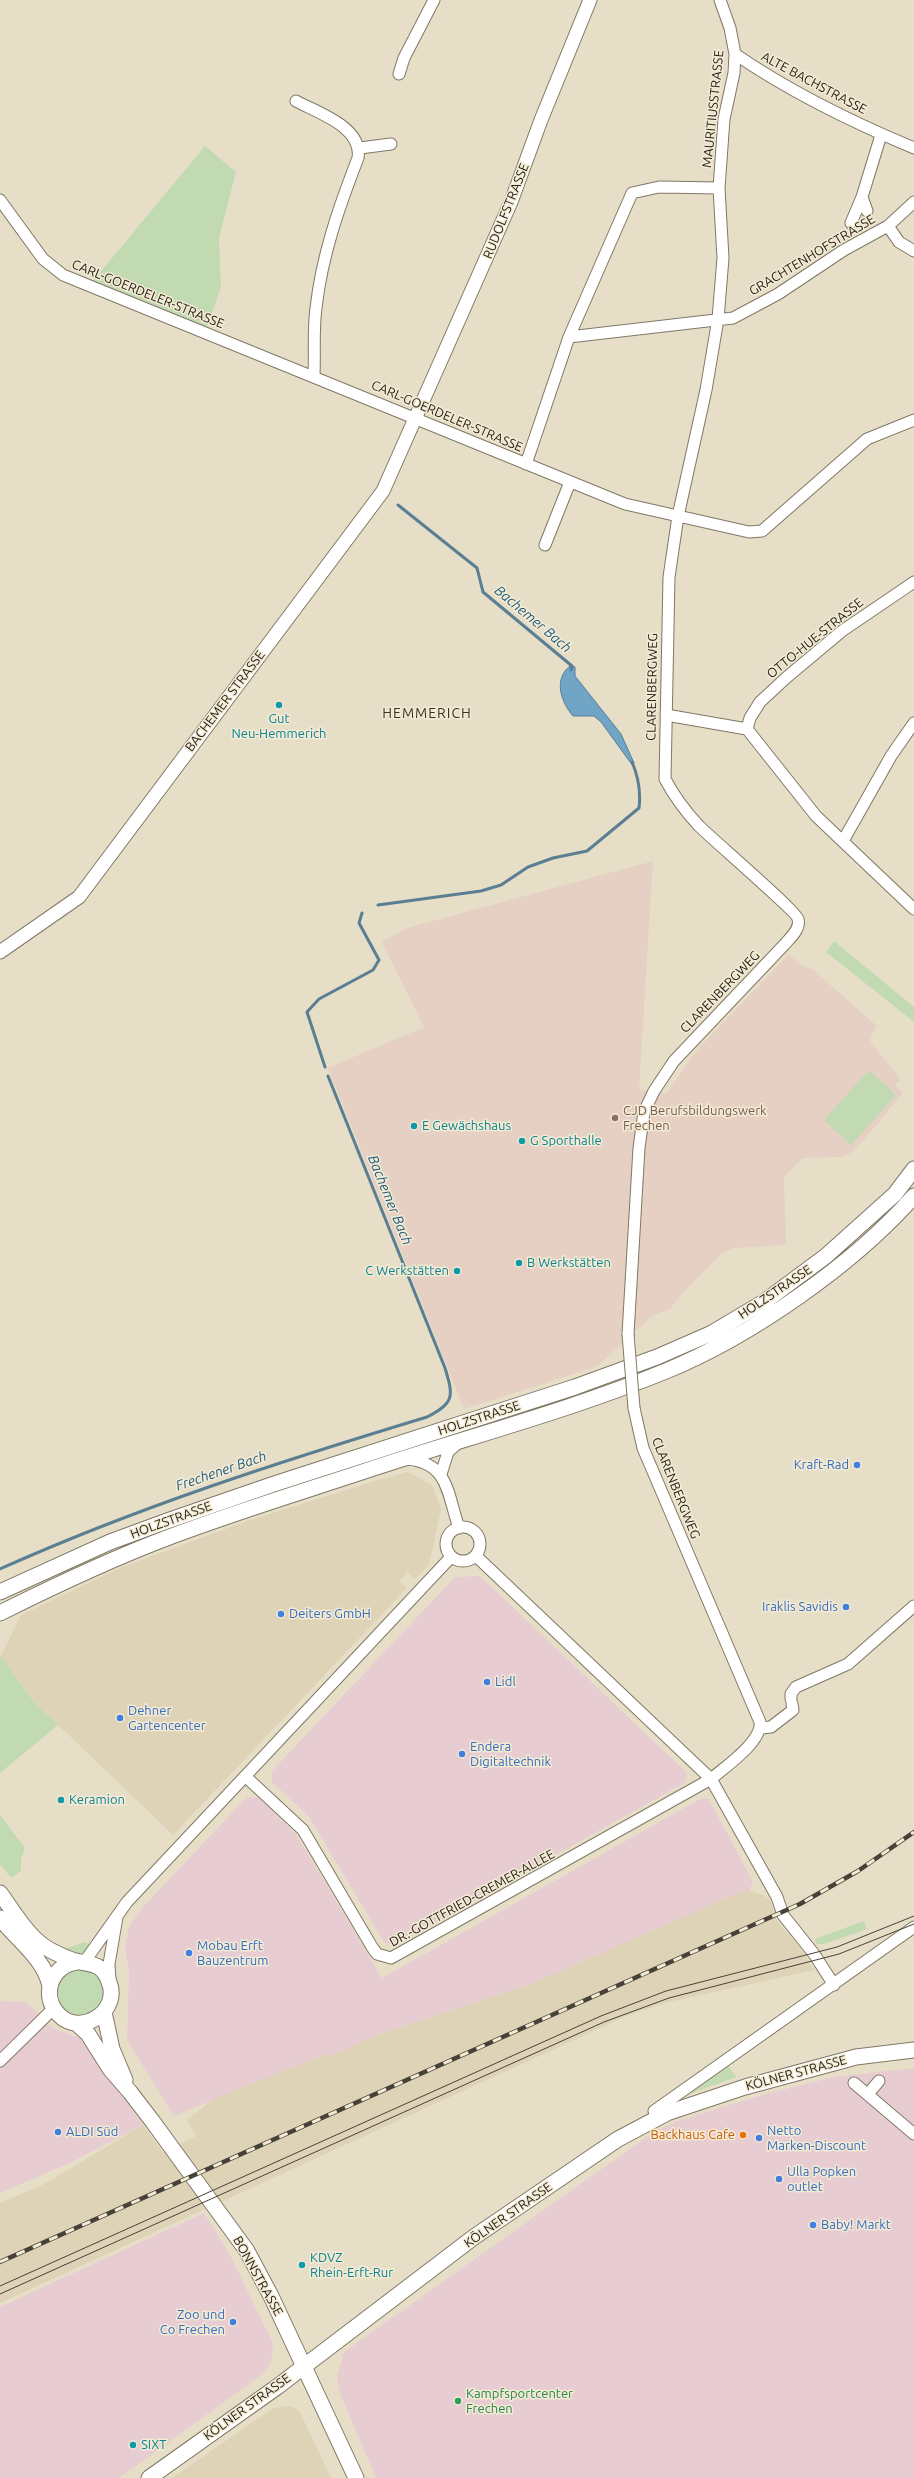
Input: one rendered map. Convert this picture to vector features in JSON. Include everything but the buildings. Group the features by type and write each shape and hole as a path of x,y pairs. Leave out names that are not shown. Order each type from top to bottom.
{"main road":[{"name":"HOLZSTRASSE","path":"0,1592 110,1542 167,1521 274,1484 575,1387 657,1357 712,1332 764,1302 826,1256 895,1194 914,1169"},
{"name":"HOLZSTRASSE","path":"0,1613 67,1580 171,1536 596,1396 667,1370 720,1344 773,1315 835,1269 903,1209 914,1196"},
{"path":"0,1893 35,1938 49,1949 99,1968 110,1982 110,1999 104,2012 91,2021 76,2023 63,2018 54,2008 50,2000 50,1986 47,1973 0,1918"},
{"path":"50,1986 58,1971 65,1965 81,1962"},
{"name":"BONNSTRASSE","path":"104,2012 112,2049 130,2092"},
{"name":"BONNSTRASSE","path":"76,2023 88,2034 110,2070 130,2092 247,2251 304,2366 356,2478"},
{"name":"KÖLNER STRASSE","path":"149,2478 304,2366 474,2237 618,2139 657,2118 691,2104 840,2061 890,2051 914,2050"}],"street":[{"path":"399,74 404,58 434,0"},
{"name":"RUDOLFSTRASSE","path":"416,419 512,202 541,120 590,0"},
{"name":"MAURITIUSSTRASSE","path":"718,319 723,258 719,188 724,118 734,73 735,54 730,28 720,0"},
{"name":"ALTE BACHSTRASSE","path":"735,54 760,71 881,134 914,148"},
{"path":"296,101 341,125 353,136 360,148 358,158 333,223 323,266 316,309 314,375"},
{"path":"851,222 862,197 881,134"},
{"path":"360,148 391,144"},
{"path":"526,464 569,337 632,193 659,187 719,188"},
{"path":"862,197 867,211"},
{"name":"CARL-GOERDELER-STRASSE","path":"0,200 43,259 63,275 314,375 416,419 625,504 749,532 762,531 867,439 914,420"},
{"name":"GRACHTENHOFSTRASSE","path":"569,337 670,327 733,318 778,294 844,250 888,226 914,202"},
{"path":"888,226 899,242 914,251"},
{"name":"CLARENBERGWEG","path":"718,319 706,390 678,516 667,602 665,779 675,797 699,825 758,881 792,909 799,920 795,932 784,945 674,1061 654,1091 644,1112 639,1148 628,1334 634,1408 643,1448 757,1715 761,1728"},
{"name":"BACHEMER STRASSE","path":"0,952 80,897 383,491 416,419"},
{"path":"545,546 570,482"},
{"name":"OTTO-HUE-STRASSE","path":"747,729 750,718 760,702 787,676 842,631 914,582"},
{"path":"666,715 747,729 816,816 914,909"},
{"path":"843,841 891,756 914,723"},
{"path":"441,1474 448,1452 462,1440"},
{"path":"403,1459 424,1461 441,1474 459,1528"},
{"path":"459,1528 468,1528 478,1534 481,1546 476,1556 466,1561 451,1557 446,1547 446,1542 451,1532 459,1528"},
{"path":"476,1556 711,1779 776,1897 783,1915 814,1954 834,1985"},
{"path":"81,1962 127,1902 451,1557"},
{"path":"761,1728 771,1727 793,1710 791,1694 796,1687 848,1664 914,1606"},
{"name":"DR.-GOTTFRIED-CREMER-ALLEE","path":"245,1776 303,1830 372,1947 377,1954 391,1958 711,1779 752,1743 761,1728"},
{"path":"110,1982 109,1964 117,1916"},
{"path":"654,2110 834,1985 914,1927"},
{"path":"0,2061 54,2008"},
{"path":"868,2094 879,2081"},
{"path":"854,2083 914,2134"}],"shaded area":[{"name":"CJD Berufsbildungswerk Frechen","path":"653,861 639,1089 666,1094 696,1051 789,954 799,964 812,969 876,1025 870,1041 901,1080 895,1085 903,1093 863,1141 849,1154 839,1157 803,1158 784,1177 786,1245 733,1248 721,1254 684,1291 670,1309 652,1316 598,1366 464,1409 328,1068 424,1027 382,942 407,928"},
{"path":"408,1472 433,1486 441,1510 429,1565 415,1579 407,1572 399,1581 407,1588 173,1835 33,1701 1,1656 21,1615 120,1568 244,1522"},
{"path":"480,1576 687,1773 686,1782 395,1945 384,1942 309,1817 272,1782 272,1771 455,1577"},
{"path":"247,1797 258,1797 296,1834 382,1978 702,1798 709,1799 753,1882 749,1891 531,1984 382,2033 328,2057 326,2054 174,2116 127,2040 129,1972 125,1947 129,1927 141,1909"},
{"path":"749,1891 763,1895 770,1900 777,1921 797,1944 814,1970 669,2002 631,2014 0,2303 0,2203 44,2184 143,2125 163,2152 196,2136 187,2120 213,2099 326,2054 328,2057 382,2033 531,1984 738,1893"},
{"path":"0,2001 26,2002 52,2028 80,2038 143,2125 70,2163 0,2193"},
{"path":"914,2068 914,2478 376,2478 339,2391 337,2376 344,2352 655,2131 682,2119 766,2094 833,2077"},
{"path":"204,2213 228,2251 273,2343 271,2363 263,2374 119,2478 0,2478 0,2307"},
{"path":"290,2406 299,2410 331,2478 172,2478 273,2408"}],"green space":[{"path":"205,146 236,172 219,238 221,287 207,327 93,281"},
{"path":"834,941 914,1007 914,1022 826,952"},
{"path":"869,1070 896,1095 851,1145 824,1120"},
{"path":"0,1655 33,1701 58,1725 0,1773"},
{"path":"0,1815 25,1848 21,1859 21,1871 11,1878 0,1864"},
{"path":"864,1921 867,1929 824,1944 816,1944 815,1939"},
{"path":"85,1942 94,1946 90,1950 80,1953 70,1952 56,1946 67,1948"},
{"path":"81,1967 90,1969 98,1974 103,1982 105,1991 103,2000 98,2008 90,2013 81,2015 72,2013 64,2008 59,2000 57,1991 59,1982 64,1974 72,1969"},
{"path":"727,2064 736,2077 684,2096"}],"water":[{"path":"570,666 575,667 575,676 621,734 634,763 633,766 601,722 594,716 573,716 565,704 562,697 560,684 565,671"}],"waterway":[{"name":"Bachemer Bach","path":"398,505 477,568 483,592 572,666 571,670"},
{"name":"Bachemer Bach","path":"378,905 481,891 501,885 528,867 553,858 587,851 639,808 639,785 632,762"},
{"name":"Bachemer Bach","path":"325,1067 307,1012 319,999 373,970 379,960 359,923 362,913"},
{"name":"Frechener Bach","path":"0,1569 105,1525 211,1486 427,1417 442,1408 447,1403 450,1398 450,1386 445,1368 328,1076"}],"tram line":[{"path":"0,2286 601,2016 666,1991 837,1947 914,1916"},
{"path":"0,2294 604,2022 669,1998 839,1954 914,1924"}],"railway":[{"path":"0,2262 800,1904 858,1871 914,1832"}],"place":[{"name":"Gut Neu-Hemmerich","path":"279,705"},
{"name":"CJD Berufsbildungswerk Frechen","path":"615,1118"},
{"name":"E Gewächshaus","path":"414,1126"},
{"name":"G Sporthalle","path":"522,1141"},
{"name":"B Werkstätten","path":"519,1263"},
{"name":"C Werkstätten","path":"457,1271"},
{"name":"Kraft-Rad","path":"857,1465"},
{"name":"Iraklis Savidis","path":"846,1607"},
{"name":"Deiters GmbH","path":"281,1614"},
{"name":"Lidl","path":"487,1682"},
{"name":"Dehner Gartencenter","path":"120,1718"},
{"name":"Endera Digitaltechnik","path":"462,1754"},
{"name":"Keramion","path":"61,1800"},
{"name":"Mobau Erft Bauzentrum","path":"189,1953"},
{"name":"ALDI Süd","path":"58,2132"},
{"name":"Backhaus Cafe","path":"743,2135"},
{"name":"Netto Marken-Discount","path":"759,2138"},
{"name":"Ulla Popken outlet","path":"779,2179"},
{"name":"Baby! Markt","path":"813,2225"},
{"name":"KDVZ Rhein-Erft-Rur","path":"302,2265"},
{"name":"Zoo und Co Frechen","path":"233,2322"},
{"name":"Kampfsportcenter Frechen","path":"458,2401"},
{"name":"SIXT","path":"133,2445"}],"district":[{"name":"HEMMERICH","path":"427,713"}]}
